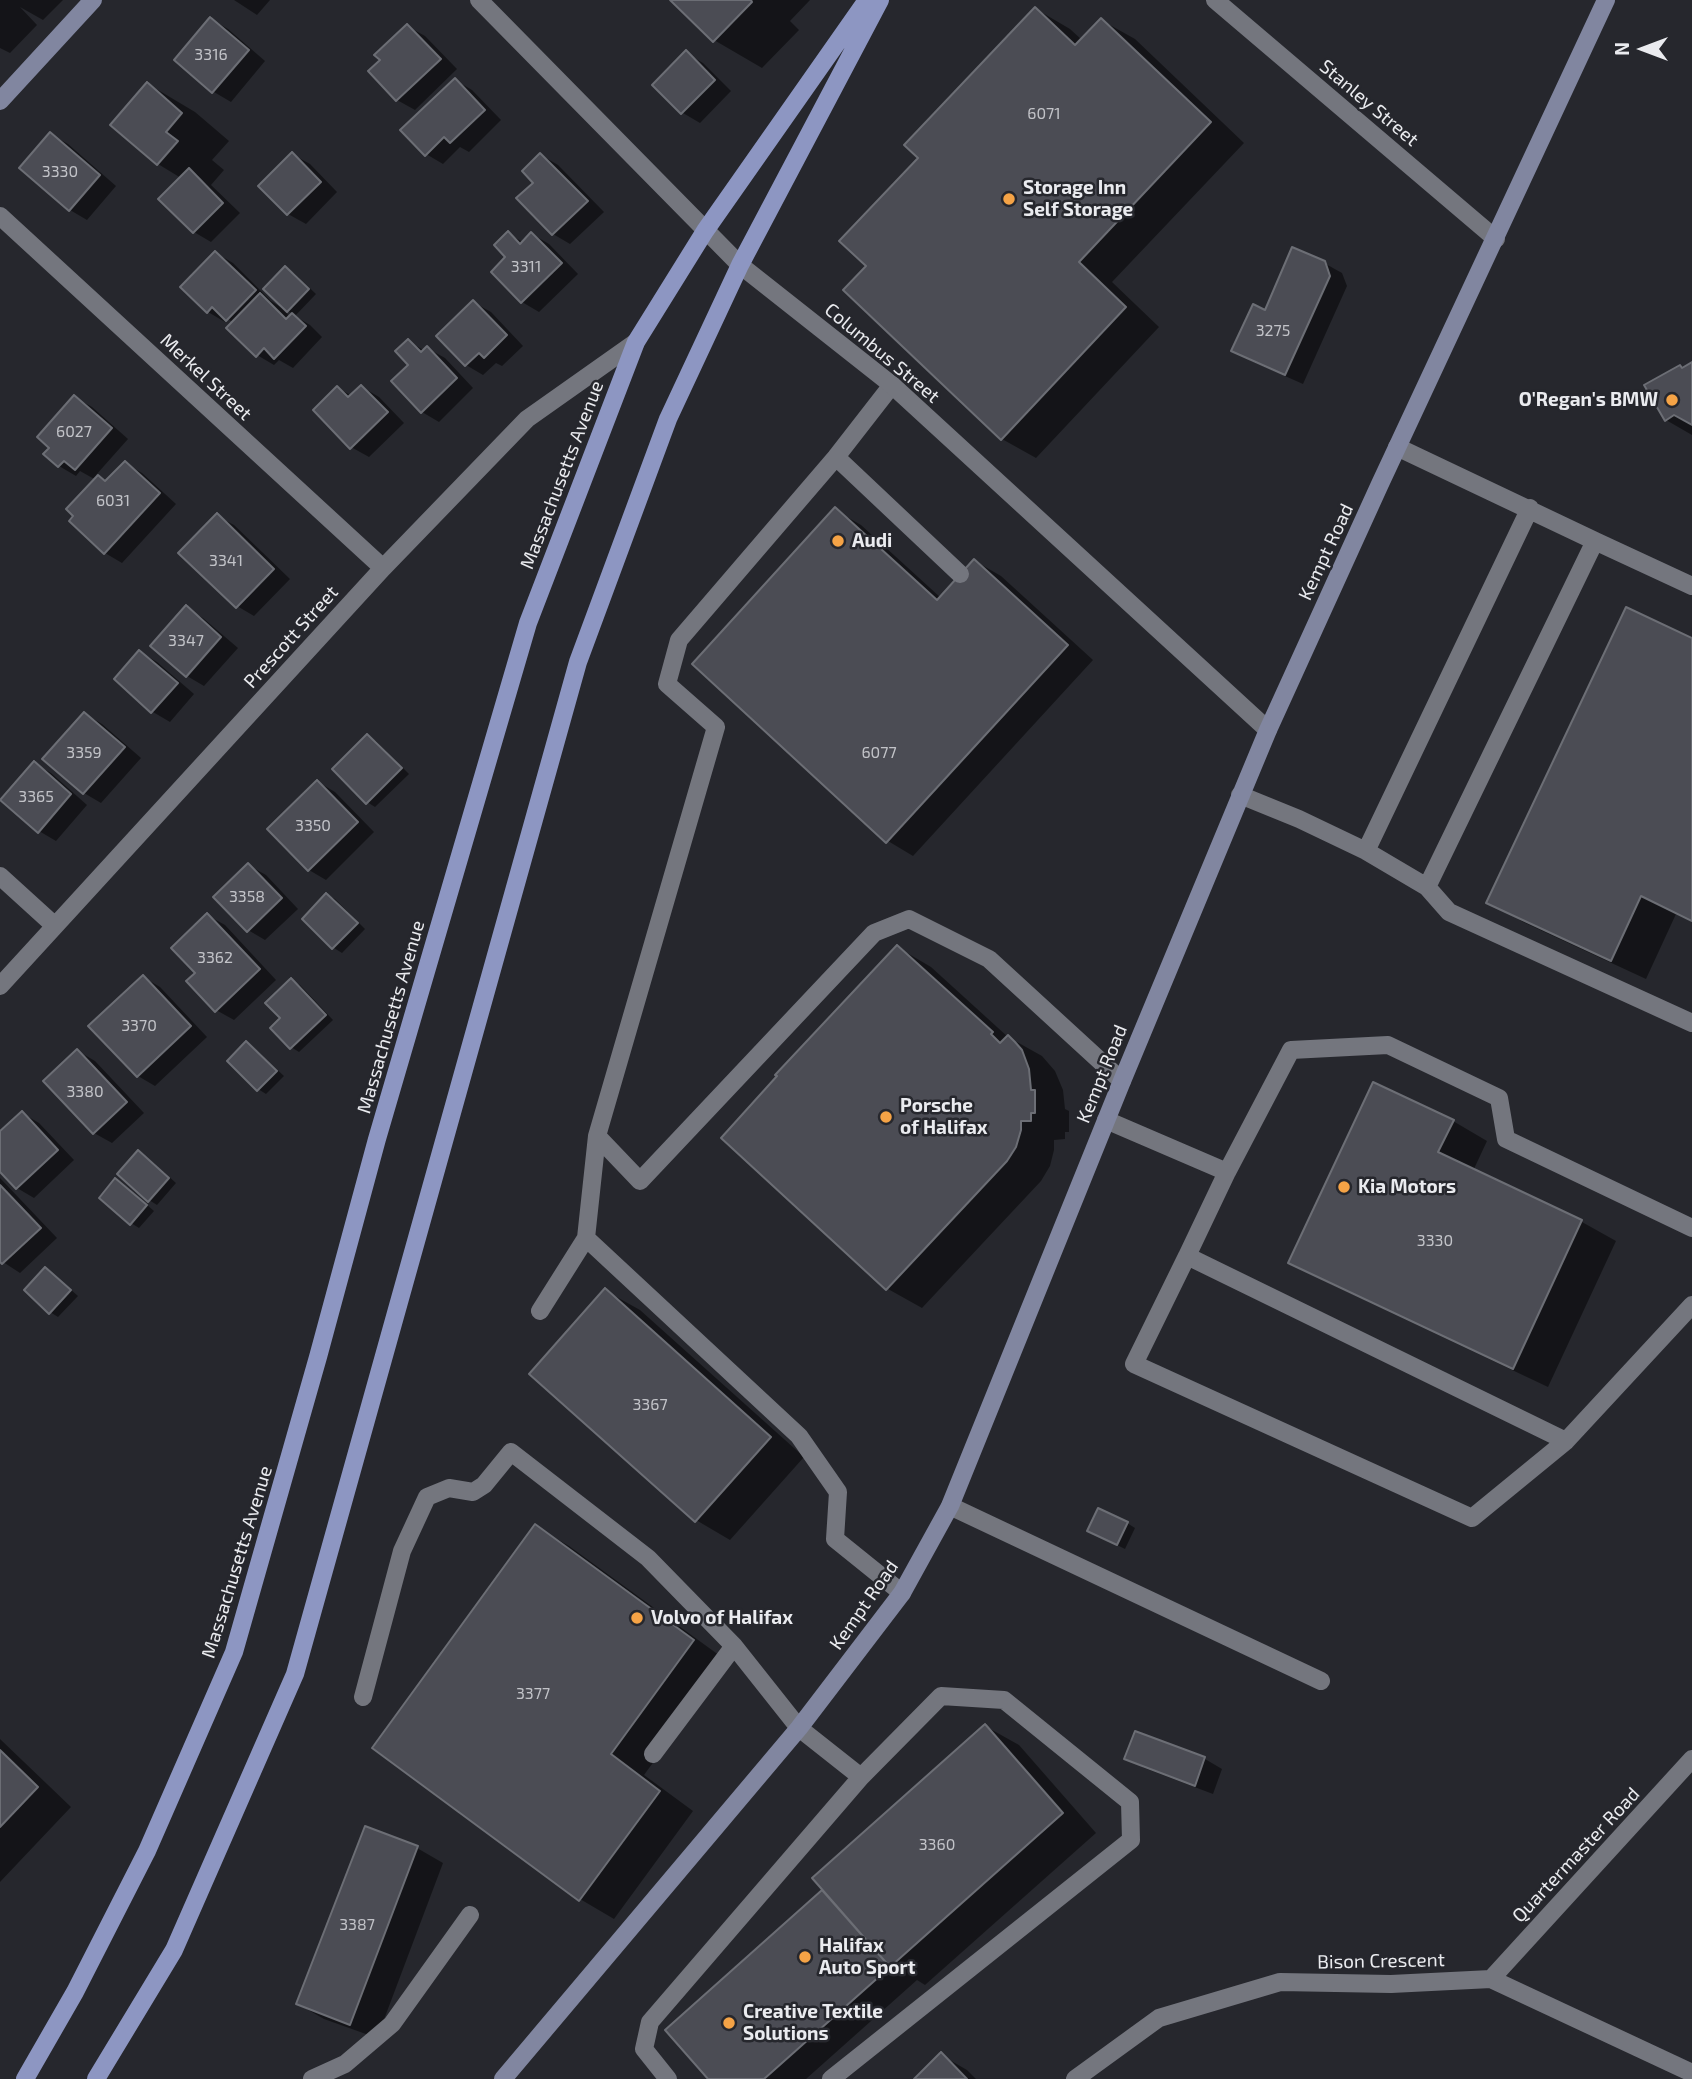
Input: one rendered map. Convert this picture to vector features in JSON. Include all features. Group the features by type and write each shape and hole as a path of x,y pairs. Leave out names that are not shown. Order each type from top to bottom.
{"main road":[{"name":"Massachusetts Avenue","path":"24,2079 75,1992 147,1851 234,1652 377,1139 524,636 636,342 705,230 867,0"},
{"path":"96,2079 174,1950 295,1674 578,662 668,419 740,265 880,0"}],"street":[{"path":"0,101 93,0"},
{"name":"Columbus Street","path":"479,0 740,265 892,385 1268,730"},
{"name":"Stanley Street","path":"1214,0 1496,239"},
{"name":"Kempt Road","path":"503,2079 799,1728 902,1593 950,1506 1268,730 1606,0"},
{"name":"Merkel Street","path":"0,216 383,568"},
{"name":"Prescott Street","path":"0,986 383,568 527,419 636,342"},
{"path":"540,1311 586,1238 597,1136 716,727 667,684 679,640 836,457 892,385"},
{"path":"1397,447 1692,586"},
{"path":"836,457 960,574"},
{"path":"1366,852 1530,509"},
{"path":"1427,887 1595,541"},
{"path":"1240,795 1299,819 1366,852 1427,887 1449,912 1692,1023"},
{"path":"0,876 55,926"},
{"path":"597,1136 640,1181 874,933 909,919 989,959 1122,1081"},
{"path":"1692,1228 1506,1139 1499,1098 1388,1045 1291,1050 1227,1171 1134,1364 1472,1518 1566,1441 1692,1305"},
{"path":"1106,1120 1227,1171"},
{"path":"586,1238 799,1436 838,1492 835,1539 902,1593"},
{"path":"1187,1256 1566,1441"},
{"path":"363,1697 402,1551 427,1497 449,1488 473,1492 484,1485 512,1452 648,1558 734,1646 799,1728 861,1777"},
{"path":"950,1506 1321,1681"},
{"path":"653,1754 734,1646"},
{"path":"668,2079 645,2049 650,2022 861,1777 941,1696 1004,1700 1130,1802 1130,1840 831,2079"},
{"name":"Quartermaster Road","path":"1490,1979 1692,1759"},
{"path":"312,2079 345,2064 392,2024 470,1915"},
{"name":"Bison Crescent","path":"1075,2079 1159,2018 1280,1982 1391,1984 1490,1979 1692,2073"}],"building":[{"path":"670,0 751,0 752,2 713,42"},
{"name":"Storage Inn Self Storage","path":"1035,7 1075,45 1101,18 1211,122 1079,262 1126,307 1001,440 843,290 866,266 839,241 918,158 904,145"},
{"path":"210,17 249,50 212,93 174,60"},
{"path":"407,24 441,59 396,101 368,71 380,60 374,55"},
{"path":"686,50 715,80 681,114 652,85"},
{"path":"455,78 485,110 450,143 444,137 425,156 400,130"},
{"path":"147,82 182,113 166,132 178,141 157,165 110,125"},
{"path":"50,132 100,175 69,211 19,168"},
{"path":"292,152 321,182 287,215 258,186"},
{"path":"540,153 588,201 552,235 516,198 533,183 522,171"},
{"path":"189,168 223,203 193,233 158,199"},
{"path":"508,231 520,244 531,232 562,263 521,303 491,272 505,257 494,245"},
{"path":"1292,247 1325,261 1330,276 1285,375 1231,351 1253,304 1265,310"},
{"path":"215,251 256,290 226,321 212,307 207,313 180,287"},
{"path":"285,266 309,289 287,312 263,289"},
{"path":"260,293 286,319 292,313 306,326 274,359 264,348 256,357 226,328"},
{"path":"473,300 507,335 484,358 479,353 465,366 436,336"},
{"path":"408,339 421,352 427,346 457,378 421,413 391,381 408,365 395,351"},
{"name":"O'Regan's BMW","path":"1692,362 1692,425 1674,415 1665,421 1644,385 1680,365 1682,368"},
{"path":"361,385 388,412 350,449 313,410 337,386 348,397"},
{"path":"74,395 112,428 75,470 64,461 58,467 43,454 49,448 37,437"},
{"path":"125,461 160,493 104,554 69,521 73,516 66,509 98,475 105,481"},
{"path":"835,507 937,600 974,559 1068,645 886,843 692,664"},
{"path":"217,513 274,569 236,608 178,553"},
{"path":"186,605 221,637 186,677 150,646"},
{"path":"1626,607 1692,638 1692,921 1641,896 1611,961 1486,903"},
{"path":"139,650 178,683 151,713 114,679"},
{"path":"84,712 125,747 83,794 42,759"},
{"path":"367,734 402,768 366,804 332,769"},
{"path":"34,761 71,794 38,833 0,800"},
{"path":"317,780 358,822 308,871 267,829"},
{"path":"248,863 282,898 247,932 213,897"},
{"path":"326,893 358,923 332,949 302,919"},
{"path":"207,913 260,969 215,1012 186,981 195,973 171,948"},
{"name":"Porsche of Halifax","path":"897,945 993,1032 991,1034 1000,1043 1008,1035 1022,1050 1029,1069 1031,1090 1035,1090 1035,1113 1031,1113 1031,1121 1021,1121 1016,1147 1007,1161 886,1290 721,1138 777,1076 775,1075"},
{"path":"143,975 191,1026 137,1077 88,1026"},
{"path":"291,978 326,1015 290,1049 270,1028 280,1018 265,1003"},
{"path":"246,1041 277,1071 257,1091 227,1061"},
{"path":"77,1049 127,1102 93,1134 43,1081"},
{"path":"1373,1082 1454,1120 1438,1152 1582,1220 1513,1369 1288,1263"},
{"path":"22,1111 58,1150 16,1189 0,1172 0,1131"},
{"path":"138,1150 169,1178 148,1202 117,1174"},
{"path":"115,1178 147,1205 130,1225 99,1198"},
{"path":"0,1185 41,1228 2,1264 0,1262"},
{"path":"45,1267 71,1290 49,1314 24,1290"},
{"path":"605,1288 771,1437 695,1522 529,1374"},
{"path":"1098,1508 1128,1522 1117,1545 1087,1531"},
{"path":"535,1524 694,1640 611,1754 660,1791 579,1901 372,1748"},
{"path":"985,1724 1063,1813 890,1967 812,1878"},
{"path":"1135,1731 1205,1757 1195,1786 1124,1759"},
{"path":"0,1750 38,1787 0,1827"},
{"path":"365,1826 418,1846 350,2025 296,2004"},
{"path":"822,1890 890,1967 764,2079 708,2079 665,2030"},
{"path":"941,2052 967,2079 914,2079"}],"place":[{"name":"Storage Inn Self Storage","path":"1009,199"},
{"name":"O'Regan's BMW","path":"1672,400"},
{"name":"Audi","path":"838,541"},
{"name":"Porsche of Halifax","path":"886,1117"},
{"name":"Kia Motors","path":"1344,1187"},
{"name":"Volvo of Halifax","path":"637,1618"},
{"name":"Halifax Auto Sport","path":"805,1957"},
{"name":"Creative Textile Solutions","path":"729,2023"}]}
